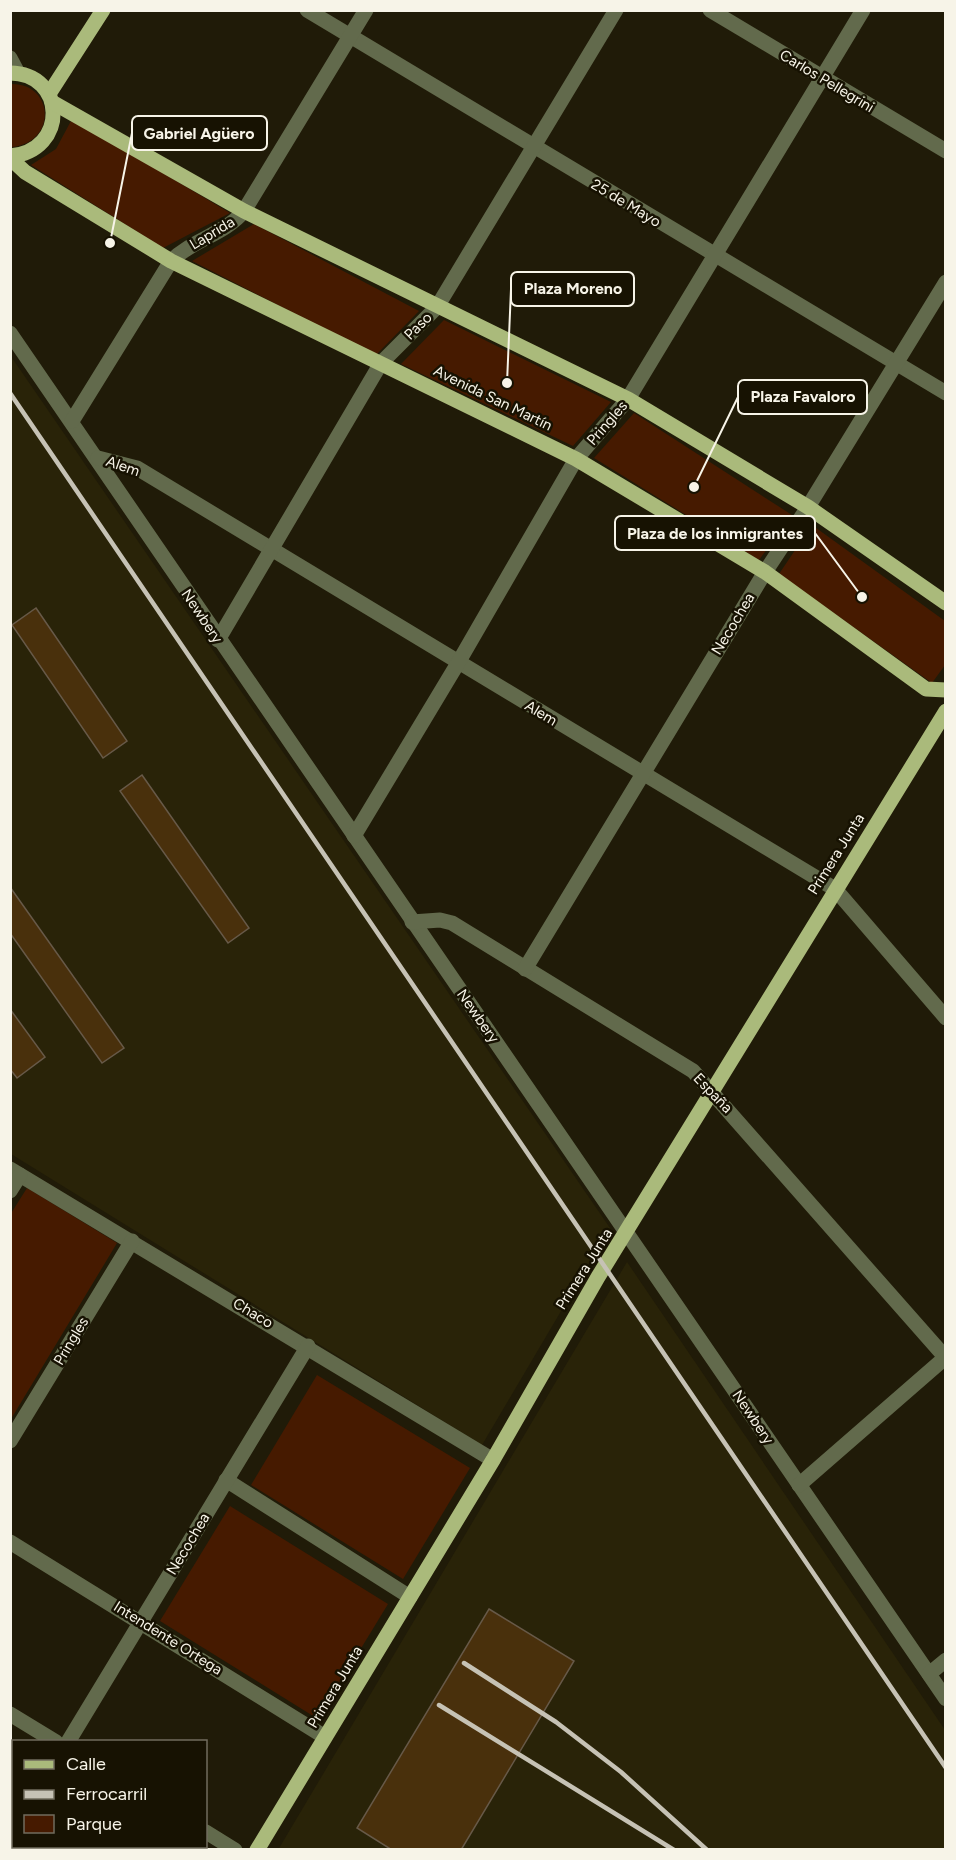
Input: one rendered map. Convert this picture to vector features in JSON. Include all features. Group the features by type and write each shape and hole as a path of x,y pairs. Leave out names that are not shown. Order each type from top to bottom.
{"main road":[{"path":"10,157 35,150 45,141 52,129 54,115 50,98 103,10"},
{"path":"14,73 38,82 50,98 244,211 628,399 808,507 945,603"},
{"name":"Avenida San Martín","path":"10,157 25,172 171,261 576,459 765,572 926,689 945,690"},
{"name":"Primera Junta","path":"257,1850 494,1460 598,1277 714,1092 945,711"}],"street":[{"name":"25 de Mayo","path":"307,10 945,393"},
{"name":"Laprida","path":"72,421 171,261 181,251 236,221 244,211 366,10"},
{"name":"Paso","path":"218,640 272,552 381,363 436,307 616,10"},
{"name":"Carlos Pellegrini","path":"710,10 945,152"},
{"name":"Pringles","path":"354,836 458,663 576,459 628,399 863,10"},
{"path":"10,58 14,73"},
{"name":"Necochea","path":"525,969 765,572 808,507 945,282"},
{"name":"Newbery","path":"10,333 98,458 218,640 945,1699"},
{"name":"Alem","path":"98,458 137,468 272,552 835,889 945,1018"},
{"name":"España","path":"412,922 440,920 452,923 693,1071 714,1092 945,1357"},
{"path":"10,1191 15,1172"},
{"name":"Chaco","path":"15,1172 308,1346 494,1460"},
{"name":"Pringles","path":"10,1441 132,1241"},
{"name":"Necochea","path":"69,1740 308,1346"},
{"path":"799,1485 945,1357"},
{"path":"226,1480 410,1597"},
{"name":"Intendente Ortega","path":"10,1542 325,1737"},
{"path":"929,1674 945,1660"},
{"path":"10,1714 53,1740"},
{"path":"207,1833 234,1850"}],"shaded area":[{"path":"10,355 610,1228 482,1445 11,1154"},
{"path":"627,1262 945,1730 945,1849 278,1850"}],"green space":[{"path":"10,84 25,86 35,92 42,102 45,113 43,124 37,135 27,143 12,147"},
{"path":"72,119 230,213 163,248 31,165 56,149"},
{"path":"254,224 419,311 376,355 192,261"},
{"path":"444,320 611,402 573,446 401,364"},
{"path":"634,413 792,515 759,560 594,458"},
{"path":"812,525 945,621 945,665 932,683 779,574"},
{"path":"27,1188 117,1243 11,1419 10,1215"},
{"path":"317,1375 470,1468 403,1579 251,1485"},
{"path":"230,1506 388,1604 318,1719 160,1621"}],"building":[{"path":"36,608 127,741 103,758 12,625"},
{"path":"142,775 249,928 228,943 120,791"},
{"path":"10,887 124,1048 102,1063 10,933"},
{"path":"10,1009 45,1057 17,1078 10,1069"},
{"path":"489,1609 574,1661 461,1850 392,1850 357,1828"}],"railway":[{"path":"10,393 946,1768"},
{"path":"464,1663 556,1722 621,1772 707,1850"},
{"path":"439,1705 674,1850"}],"place":[{"name":"Gabriel Agüero","path":"110,243"},
{"name":"Plaza Moreno","path":"507,383"},
{"name":"Plaza Favaloro","path":"694,487"},
{"name":"Plaza de los inmigrantes","path":"862,597"}]}
